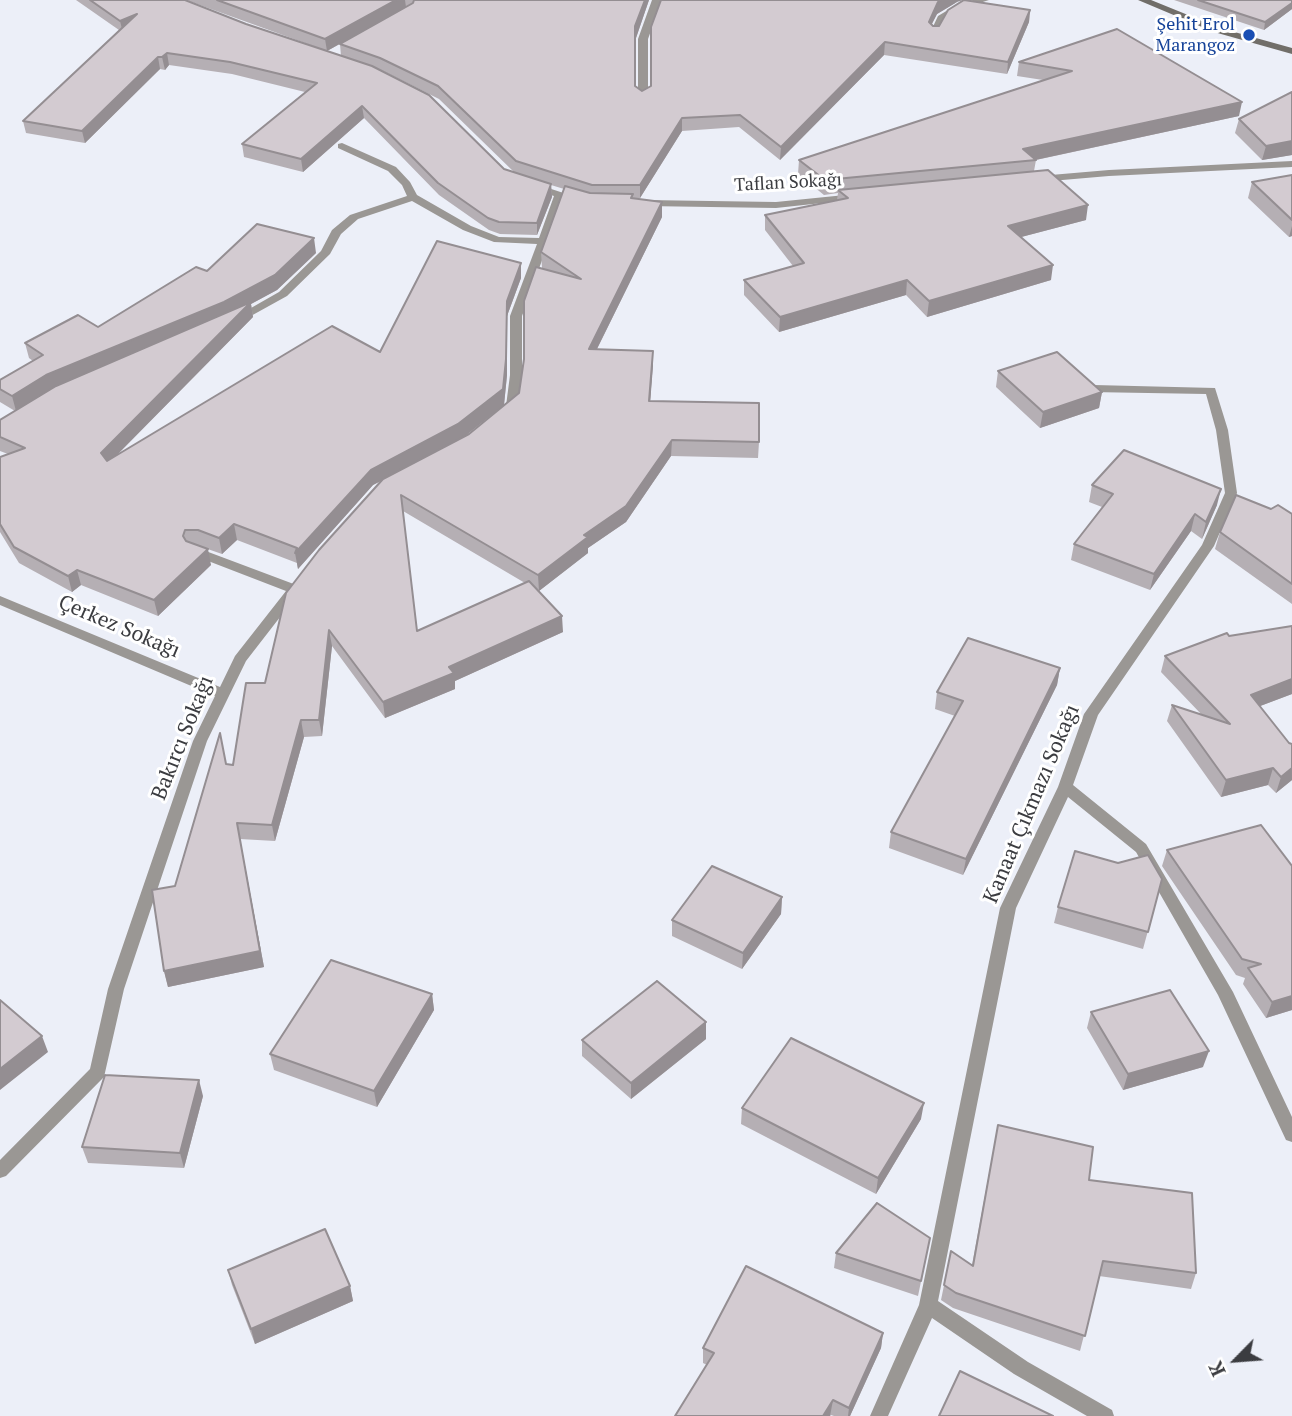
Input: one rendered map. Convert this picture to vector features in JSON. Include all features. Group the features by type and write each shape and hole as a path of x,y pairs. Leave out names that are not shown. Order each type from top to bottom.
{"main road":[{"path":"1143,0 1217,30 1292,51"}],"street":[{"path":"643,98 643,39 657,0"},
{"path":"935,33 941,18 961,6 984,0"},
{"path":"342,146 392,169 406,184 413,197 467,228 498,240 544,241"},
{"path":"1030,180 1109,173 1292,164"},
{"path":"524,183 592,203"},
{"path":"493,422 512,407 516,375 516,316 561,195"},
{"name":"Taflan Sokağı","path":"631,203 776,205 870,196"},
{"path":"220,328 283,294 326,252 336,232 354,217 413,197"},
{"name":"Kanaat Çıkmazı Sokağı","path":"879,1416 928,1305 1009,908 1065,787 1091,714 1208,546 1231,493 1222,430 1211,391 1094,389"},
{"name":"Bakırcı Sokağı","path":"0,1171 98,1072 116,989 200,741 240,659 298,585 195,551"},
{"name":"Çerkez Sokağı","path":"0,600 222,693"},
{"path":"1065,787 1141,848 1226,992 1292,1135"},
{"path":"928,1305 1021,1368 1105,1416"}],"building":[{"path":"90,0 185,0 246,24 372,66 429,95 504,169 551,184 537,223 499,222 488,218 438,183 362,106 301,159 242,144 317,83 230,62 167,53 158,57 82,131 23,121 137,14 120,21"},
{"path":"217,0 396,0 325,39"},
{"path":"414,0 645,0 635,26 635,86 642,91 651,86 651,27 661,0 941,0 929,22 933,26 939,26 948,10 964,0 1030,10 1008,62 885,42 781,147 740,115 682,118 640,185 592,185 516,161 438,86 380,58 340,44"},
{"path":"1198,0 1292,0 1292,3 1265,22"},
{"path":"1117,29 1242,102 1023,149 1036,160 825,180 799,160 1072,71 1019,62"},
{"path":"1292,92 1292,141 1266,146 1239,119"},
{"path":"1048,170 1088,205 1008,226 1053,265 929,301 907,280 780,317 744,280 804,263 765,215 848,198 838,190"},
{"path":"1292,175 1292,220 1252,182"},
{"path":"565,186 590,193 633,194 631,198 662,202 589,349 653,351 649,401 759,403 759,442 672,440 626,506 584,535 588,537 538,575 401,495 417,631 529,581 562,616 449,667 454,673 383,702 329,630 319,720 301,720 272,825 237,823 260,951 164,971 152,890 175,886 220,733 226,764 233,765 246,683 265,683 286,593 319,550 383,479 469,434 519,393 524,359 524,301 536,267 581,279 541,252"},
{"path":"257,224 314,238 275,275 224,302 46,375 12,396 0,389 0,380 43,355 25,343 78,315 98,327 196,267 207,271"},
{"path":"437,241 521,263 507,301 503,389 458,424 371,470 295,553 297,548 234,524 219,538 198,530 185,530 183,536 186,541 208,549 154,600 77,570 68,576 14,547 0,524 0,457 25,448 0,437 0,420 56,386 251,302 101,453 107,461 332,326 380,352"},
{"path":"1057,352 1102,392 1043,412 998,371"},
{"path":"1124,450 1221,489 1206,522 1195,514 1154,574 1074,544 1113,494 1092,485"},
{"path":"1236,495 1271,509 1278,505 1292,514 1292,584 1220,532"},
{"path":"1292,626 1292,679 1251,695 1292,744 1292,768 1281,777 1273,768 1226,780 1172,705 1230,724 1165,656 1227,633 1229,636"},
{"path":"968,638 1060,668 966,859 891,832 963,701 937,692"},
{"path":"1261,825 1292,866 1292,996 1272,1002 1248,968 1261,964 1242,959 1167,850"},
{"path":"1075,851 1118,863 1148,855 1162,879 1148,932 1058,907"},
{"path":"712,866 782,897 743,953 672,920"},
{"path":"331,960 432,994 374,1091 270,1054"},
{"path":"657,981 706,1022 631,1083 582,1040"},
{"path":"1170,990 1209,1051 1128,1074 1091,1012"},
{"path":"0,1000 42,1036 0,1069"},
{"path":"791,1038 924,1103 878,1178 742,1108"},
{"path":"105,1075 199,1080 180,1153 82,1147"},
{"path":"998,1125 1093,1147 1089,1180 1192,1193 1196,1273 1103,1261 1085,1336 956,1293 944,1285 951,1251 973,1266"},
{"path":"877,1203 930,1238 921,1281 836,1253"},
{"path":"325,1229 350,1286 251,1329 228,1270"},
{"path":"746,1266 883,1333 849,1408 833,1400 823,1416 675,1416 714,1353 703,1348"},
{"path":"960,1371 1053,1416 939,1416"}],"place":[{"name":"Şehit Erol Marangoz","path":"1249,35"}]}
